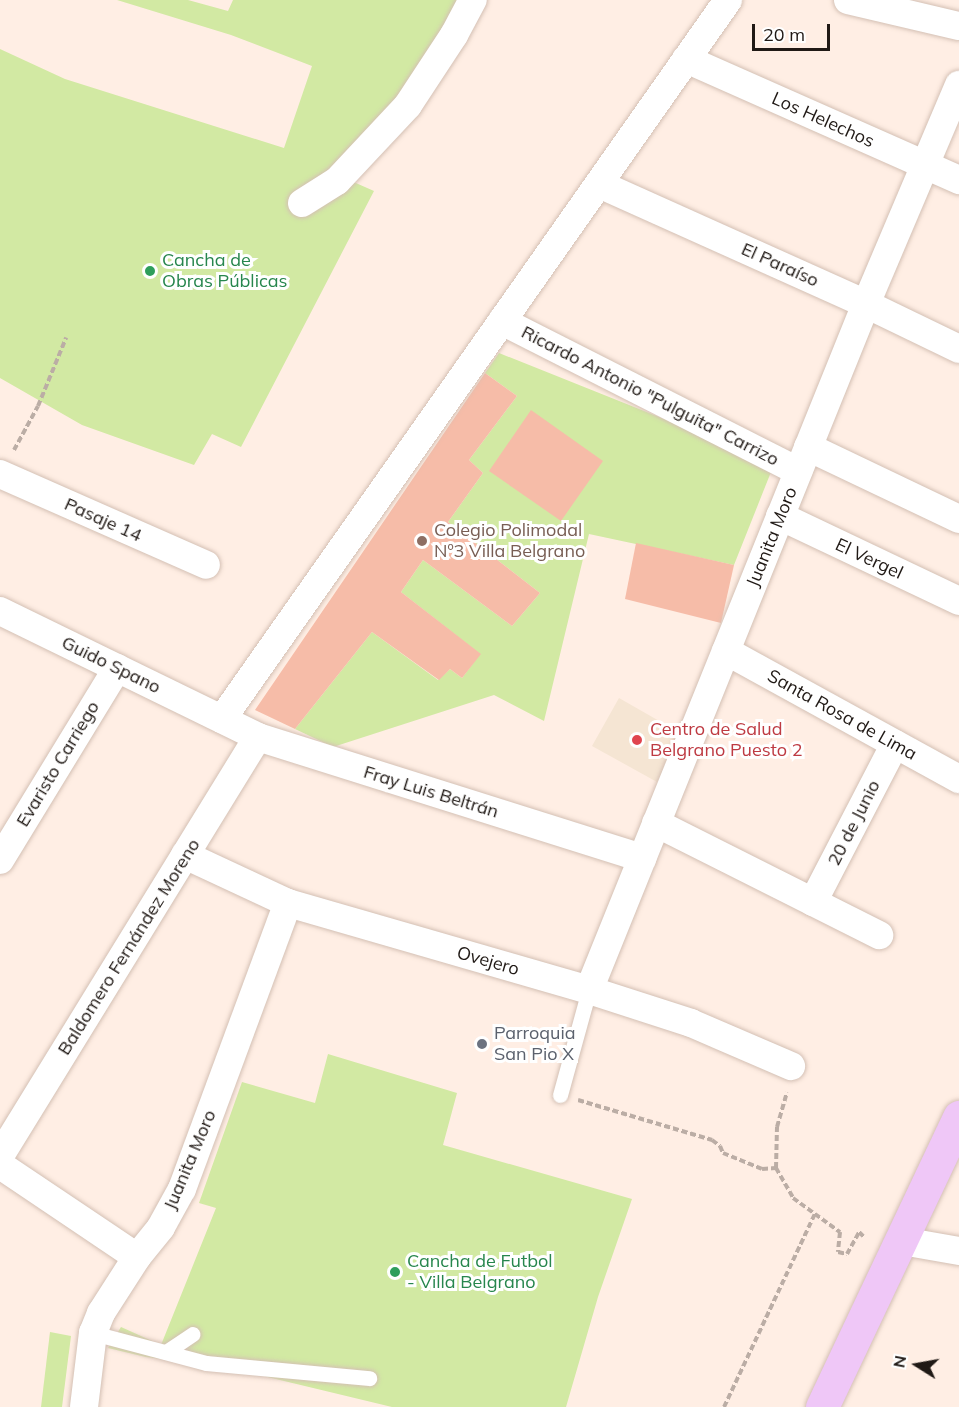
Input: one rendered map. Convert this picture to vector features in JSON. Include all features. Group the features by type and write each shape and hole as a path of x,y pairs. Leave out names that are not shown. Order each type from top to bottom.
{"main road":[{"path":"822,1407 959,1117"}],"street":[{"path":"303,203 337,181 408,105 474,0"},
{"path":"222,719 728,0"},
{"path":"848,0 959,26"},
{"name":"Los Helechos","path":"687,59 959,180"},
{"name":"Juanita Moro","path":"589,990 866,304 959,85"},
{"name":"El Paraíso","path":"599,184 866,304 959,349"},
{"name":"Ricardo Antonio \"Pulguita\" Carrizo","path":"502,321 803,459 959,519"},
{"name":"Pasaje 14","path":"4,467 206,565"},
{"name":"El Vergel","path":"780,516 959,601"},
{"name":"Guido Spano","path":"0,611 222,719"},
{"name":"Santa Rosa de Lima","path":"726,651 959,779"},
{"name":"Evaristo Carriego","path":"0,860 117,668"},
{"name":"Fray Luis Beltrán","path":"222,719 258,737 642,858"},
{"name":"Baldomero Fernández Moreno","path":"0,1156 258,737"},
{"name":"20 de Junio","path":"813,902 895,744"},
{"path":"656,823 879,935"},
{"name":"Ovejero","path":"185,855 288,903 589,990 691,1023 791,1066"},
{"name":"Juanita Moro","path":"84,1407 93,1333 101,1313 137,1257 161,1227 182,1189 288,903"},
{"path":"0,1165 137,1257"},
{"path":"902,1241 959,1251"}],"lane":[{"path":"560,1095 589,990"},
{"path":"93,1333 206,1363 369,1378"},
{"path":"166,1352 193,1334"}],"path":[{"path":"4,467 38,406 66,338"},
{"path":"791,1066 792,1074 777,1127 776,1168 793,1198 840,1232 838,1252 847,1254 859,1232 865,1238"},
{"path":"560,1095 712,1140 720,1146 723,1153 762,1169 776,1168"},
{"path":"724,1407 815,1214"}],"shaded area":[{"name":"Centro de Salud Belgrano Puesto 2","path":"619,698 682,734 657,782 592,746"}],"green space":[{"path":"117,0 188,0 228,11 233,0 465,0 349,180 374,191 241,447 212,434 194,465 82,425 0,378 0,49 65,79 284,148 312,66 231,35"},
{"path":"499,353 764,459 771,472 734,565 589,534 544,721 494,695 333,747 295,729 372,632 438,680 450,669 462,678 480,654 401,592 423,560 512,626 540,593 448,522 483,473 469,460 517,396 485,373"},
{"name":"Cancha de Futbol - Villa Belgrano","path":"328,1054 457,1093 443,1145 632,1199 598,1297 566,1407 392,1407 226,1367 146,1357 108,1348 121,1327 161,1345 216,1208 199,1203 242,1082 315,1103"},
{"path":"50,1332 71,1336 62,1407 41,1407"}],"building":[{"name":"Colegio Polimodal Nº3 Villa Belgrano","path":"485,373 517,396 469,460 483,473 448,522 540,593 512,626 423,560 401,592 481,654 462,678 450,669 439,680 372,632 295,729 255,710"},
{"name":"Colegio Polimodal Nº3 Villa Belgrano","path":"531,410 603,461 561,521 489,471"},
{"path":"636,543 734,565 721,623 625,599"}],"place":[{"name":"Cancha de Obras Públicas","path":"150,271"},
{"name":"Colegio Polimodal Nº3 Villa Belgrano","path":"422,541"},
{"name":"Centro de Salud Belgrano Puesto 2","path":"637,740"},
{"name":"Parroquia San Pio X","path":"482,1044"},
{"name":"Cancha de Futbol - Villa Belgrano","path":"395,1272"}]}
